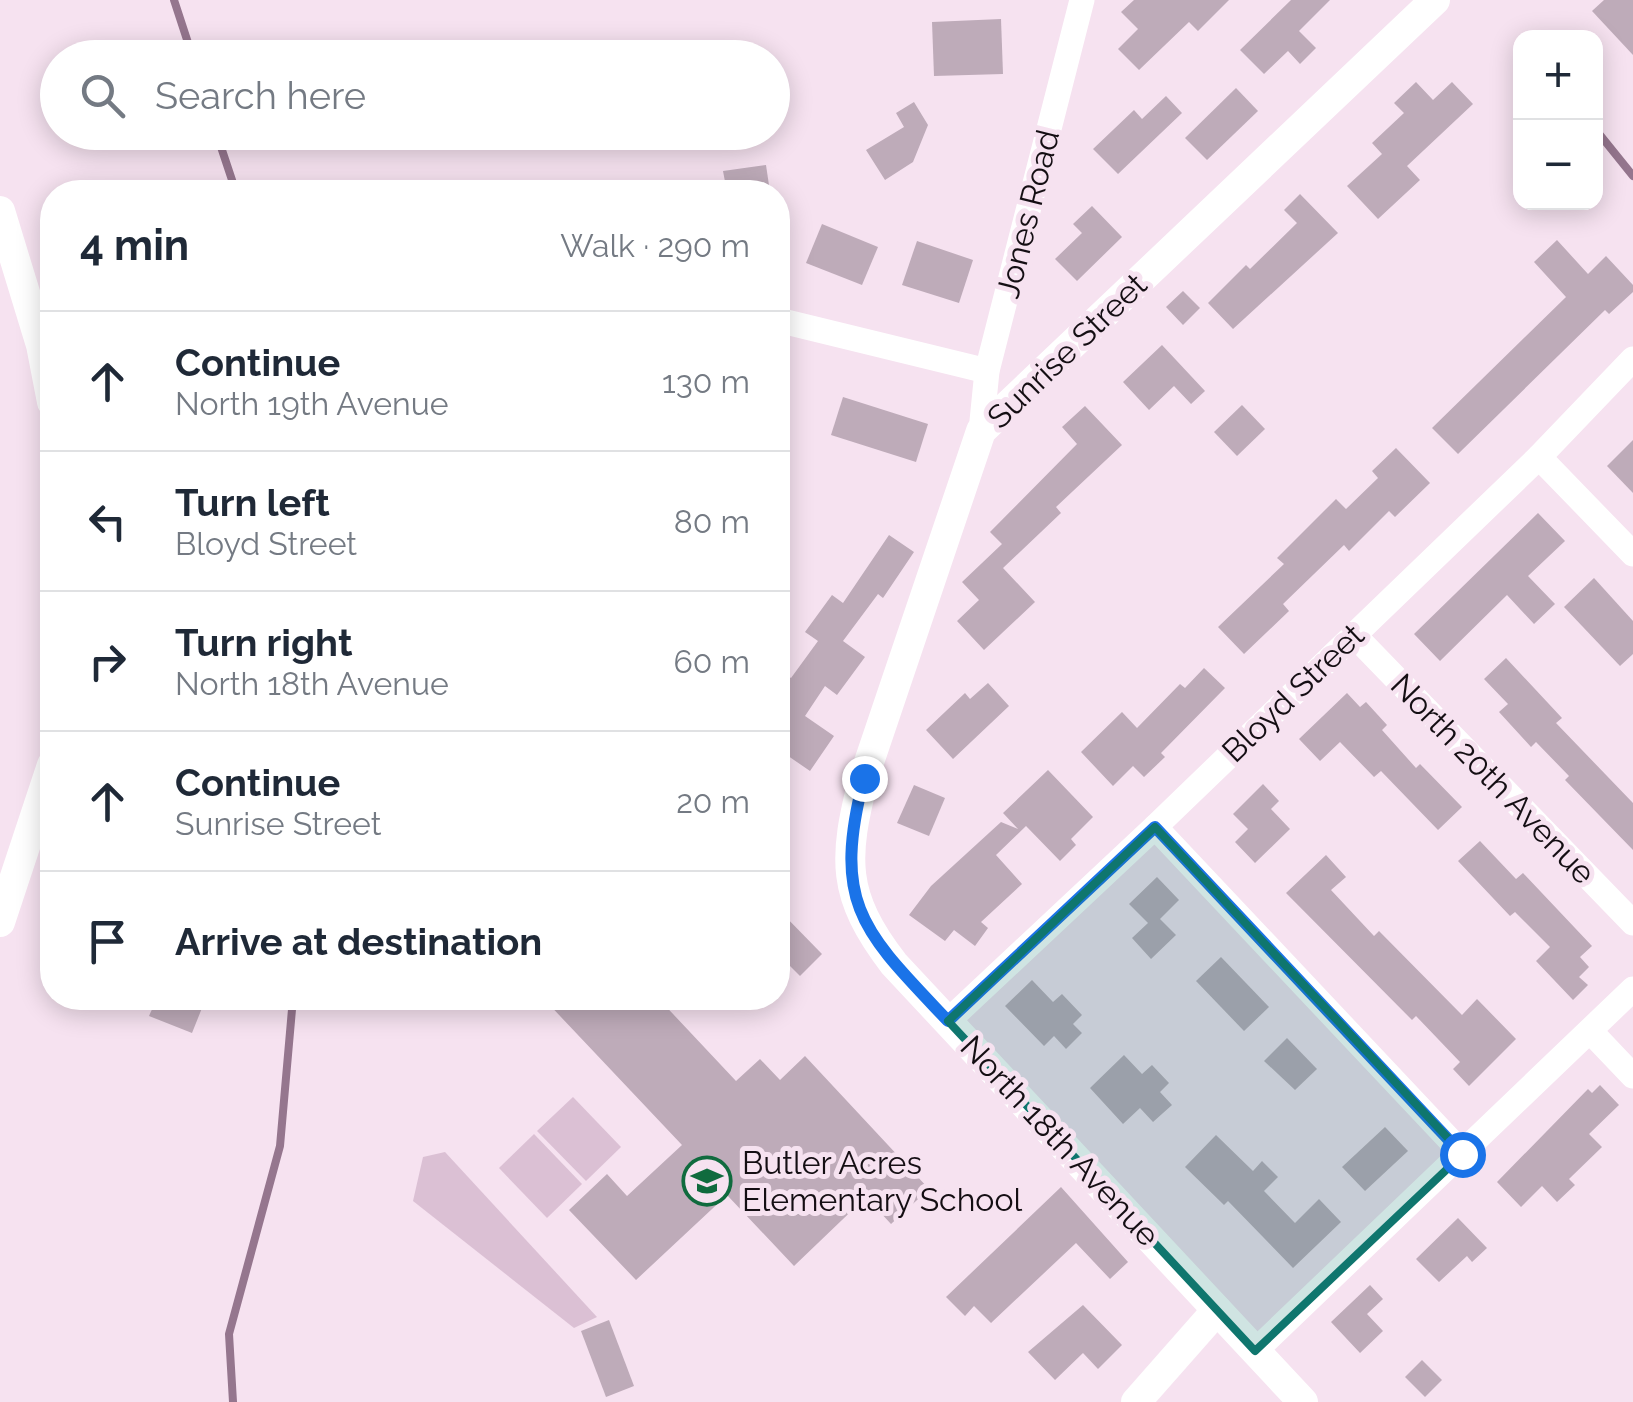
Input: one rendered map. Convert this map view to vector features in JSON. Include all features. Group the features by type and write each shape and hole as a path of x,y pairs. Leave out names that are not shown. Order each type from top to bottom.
{"street":[{"name":"Jones Road","path":"982,430 987,372 1082,0"},
{"name":"Sunrise Street","path":"850,862 853,820 864,778 982,430 1435,0"},
{"path":"0,211 40,344"},
{"path":"790,323 987,372"},
{"name":"Bloyd Street","path":"948,1021 1540,456 1633,359"},
{"path":"1540,456 1633,554"},
{"name":"North 20th Avenue","path":"1353,634 1633,923"},
{"path":"0,922 40,801"},
{"path":"1155,827 1462,1154"},
{"name":"North 18th Avenue","path":"850,862 854,896 870,932 1303,1402"},
{"path":"1255,1351 1633,989"},
{"path":"1591,1032 1633,1076"},
{"path":"1136,1402 1218,1310"}],"highlighted area":[{"path":"1155,827 1463,1154 1255,1351 948,1021"}],"shaded area":[{"path":"573,1097 621,1147 586,1181 537,1131"},
{"path":"534,1134 582,1184 547,1218 499,1168"},
{"path":"445,1152 597,1317 574,1328 413,1201 423,1157"}],"building":[{"path":"1134,0 1229,0 1198,31 1189,22 1139,70 1118,49 1138,29 1121,12"},
{"path":"1291,0 1330,0 1299,31 1316,48 1300,64 1288,51 1264,74 1240,50"},
{"path":"1604,0 1633,0 1633,55 1592,11"},
{"path":"1001,19 1003,74 934,76 932,22"},
{"path":"1416,82 1433,100 1452,82 1473,104 1407,166 1420,180 1378,219 1347,186 1382,154 1372,143 1404,113 1394,103"},
{"path":"1236,88 1258,111 1207,160 1185,138"},
{"path":"1166,96 1182,113 1118,174 1093,149 1134,110 1142,119"},
{"path":"914,102 928,125 913,162 885,180 866,150 904,127 896,113"},
{"path":"766,165 768,180 725,180 723,171"},
{"path":"1300,194 1338,233 1233,329 1208,303 1297,223 1284,210"},
{"path":"1092,206 1122,237 1077,281 1055,259 1082,233 1073,224"},
{"path":"822,224 878,247 862,285 806,263"},
{"path":"1557,240 1588,274 1606,256 1633,285 1633,292 1609,314 1605,310 1458,454 1432,428 1566,297 1534,262"},
{"path":"917,241 973,260 959,303 902,285"},
{"path":"1183,291 1200,308 1183,325 1166,307"},
{"path":"1162,345 1205,391 1191,404 1174,386 1149,410 1123,382"},
{"path":"843,397 928,424 916,462 831,435"},
{"path":"1242,405 1265,429 1237,456 1214,432"},
{"path":"1085,406 1122,445 1056,507 1061,513 1003,568 1035,602 984,650 957,621 979,600 962,582 1002,544 990,532 1077,444 1062,427"},
{"path":"1633,440 1633,493 1607,466"},
{"path":"1396,448 1430,483 1395,517 1389,511 1349,551 1344,545 1283,604 1289,611 1244,654 1218,627 1284,564 1277,558 1336,499 1346,509 1378,478 1372,471"},
{"path":"1538,513 1565,541 1528,576 1555,604 1534,624 1507,595 1440,661 1414,634"},
{"path":"889,535 914,552 883,598 878,594 843,641 865,657 837,695 825,686 805,716 834,736 810,771 790,757 790,677 818,641 805,632 832,595 843,603"},
{"path":"1594,578 1633,621 1633,654 1620,666 1564,607"},
{"path":"1506,658 1562,718 1556,723 1633,803 1633,850 1565,780 1569,776 1536,742 1531,747 1499,712 1508,704 1484,679"},
{"path":"1204,668 1225,688 1161,753 1165,757 1144,777 1133,766 1113,786 1081,752 1122,712 1137,728 1180,684 1185,688"},
{"path":"988,683 1009,706 953,759 926,730 965,693 970,699"},
{"path":"1347,693 1360,707 1366,702 1387,725 1382,730 1416,768 1420,764 1462,807 1438,830 1381,771 1374,777 1340,742 1320,761 1299,739"},
{"path":"1048,770 1093,817 1071,839 1076,845 1060,861 1026,826 996,855 1022,884 981,922 988,928 975,946 954,930 945,941 909,915 931,886 1001,822 1018,829 1003,813"},
{"path":"1263,784 1279,801 1271,809 1290,829 1255,863 1235,842 1248,829 1233,814"},
{"path":"914,785 945,798 929,836 897,823"},
{"path":"1480,841 1516,879 1523,873 1592,946 1580,957 1589,967 1579,977 1588,985 1573,1000 1536,961 1550,947 1515,912 1510,916 1458,861"},
{"path":"1326,855 1346,877 1331,890 1374,936 1379,931 1462,1015 1477,999 1516,1039 1469,1086 1453,1069 1460,1062 1416,1016 1412,1020 1286,893"},
{"path":"1157,877 1179,900 1160,919 1176,935 1151,959 1132,938 1148,923 1129,904"},
{"path":"790,921 822,954 800,976 790,966"},
{"path":"1221,957 1269,1007 1244,1031 1196,981"},
{"path":"1032,980 1053,1002 1062,994 1082,1015 1073,1024 1082,1033 1066,1049 1054,1036 1044,1046 1005,1006"},
{"path":"152,1010 201,1010 192,1033 149,1016"},
{"path":"554,1010 669,1010 736,1081 760,1059 780,1080 805,1056 929,1189 891,1224 866,1197 794,1266 727,1195 636,1280 569,1210 607,1174 627,1196 682,1145"},
{"path":"1287,1038 1317,1069 1295,1090 1264,1061"},
{"path":"1124,1055 1142,1074 1152,1065 1169,1083 1160,1092 1172,1105 1153,1122 1140,1108 1123,1124 1090,1088"},
{"path":"1600,1085 1619,1105 1589,1134 1602,1147 1569,1179 1575,1185 1557,1202 1542,1186 1521,1207 1497,1182 1588,1089 1592,1093"},
{"path":"1385,1127 1408,1151 1365,1191 1342,1167"},
{"path":"1216,1135 1253,1171 1262,1161 1278,1177 1264,1191 1295,1223 1319,1199 1341,1222 1293,1268 1228,1201 1224,1205 1185,1167"},
{"path":"1061,1187 1128,1262 1110,1279 1076,1243 991,1323 974,1306 965,1316 946,1297"},
{"path":"1458,1218 1487,1248 1472,1262 1467,1256 1439,1282 1416,1259"},
{"path":"1370,1285 1383,1299 1367,1314 1383,1331 1360,1353 1331,1322"},
{"path":"1083,1305 1122,1345 1098,1369 1083,1353 1055,1380 1028,1352"},
{"path":"609,1320 634,1386 606,1397 581,1331"},
{"path":"1422,1360 1442,1380 1425,1397 1405,1377"}],"waterway":[{"path":"174,0 187,40"},
{"path":"1603,139 1633,176"},
{"path":"222,150 232,180"},
{"path":"233,1402 229,1334 280,1146 292,1010"}],"place":[{"name":"Butler Acres Elementary School","path":"707,1181"}],"route":[{"path":"864,778 853,820 850,862 854,896 870,932 894,964 948,1021 1155,827 1462,1154"}]}
